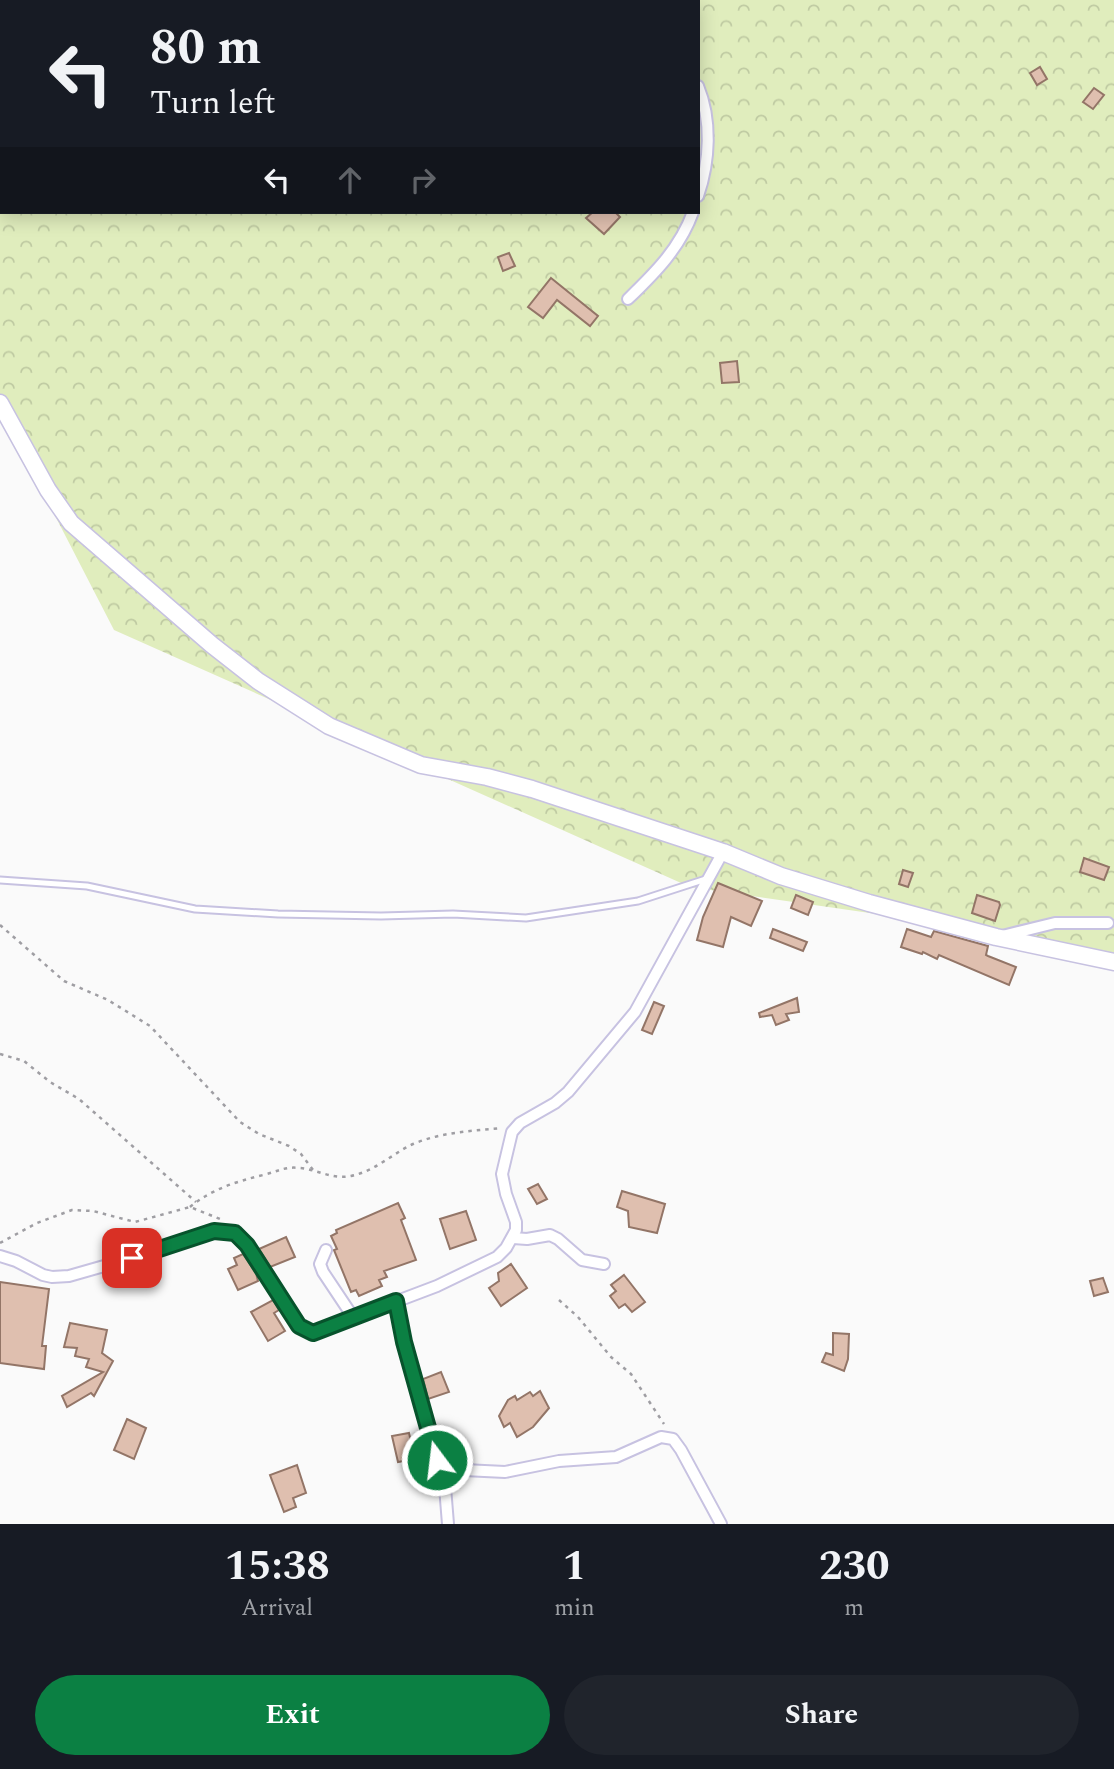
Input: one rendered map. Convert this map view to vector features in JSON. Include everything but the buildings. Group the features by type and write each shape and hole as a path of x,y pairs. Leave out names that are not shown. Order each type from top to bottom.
{"street":[{"path":"700,94 708,125 707,152 700,186"},
{"path":"628,299 663,265 688,226 692,214"},
{"path":"0,403 47,490 71,523 212,645 258,681 310,715 421,765 487,777 532,789 723,852 794,880 996,937 1114,962"},
{"path":"0,1256 43,1275 61,1277 153,1252 214,1231 235,1233 247,1245 299,1326 313,1333 437,1286 497,1256 513,1238 516,1222 502,1174 509,1138 517,1126 555,1103 568,1091 635,1012 723,852"},
{"path":"996,937 1055,923 1108,923"},
{"path":"513,1238 527,1239 550,1235 582,1260 604,1264"},
{"path":"326,1250 320,1264 323,1272 353,1317"},
{"path":"396,1301 404,1342 445,1487 448,1524"},
{"path":"437,1460 464,1470 518,1471 559,1461 616,1457 657,1438 673,1439 695,1473 721,1524"}],"lane":[{"path":"0,880 88,886 209,910 291,915 453,914 526,918 638,901 708,878"}],"path":[{"path":"0,925 64,981 139,1017 240,1122 271,1140 289,1146 301,1154 313,1170"},
{"path":"0,1054 24,1061 50,1082 79,1099 196,1202"},
{"path":"0,1243 37,1223 72,1210 93,1211 135,1223 190,1207 214,1190 284,1168 313,1170 335,1178 352,1176 384,1163 411,1145 438,1136 463,1130 517,1126"},
{"path":"190,1207 220,1219 235,1233"},
{"path":"559,1300 578,1317 611,1357 631,1374 673,1439"}],"green space":[{"path":"700,0 1114,0 1114,964 988,930 690,887 114,630 0,409 0,214 700,214"}],"route":[{"path":"132,1258 214,1231 235,1233 247,1245 299,1326 313,1333 396,1301 404,1342 437,1460"}]}
